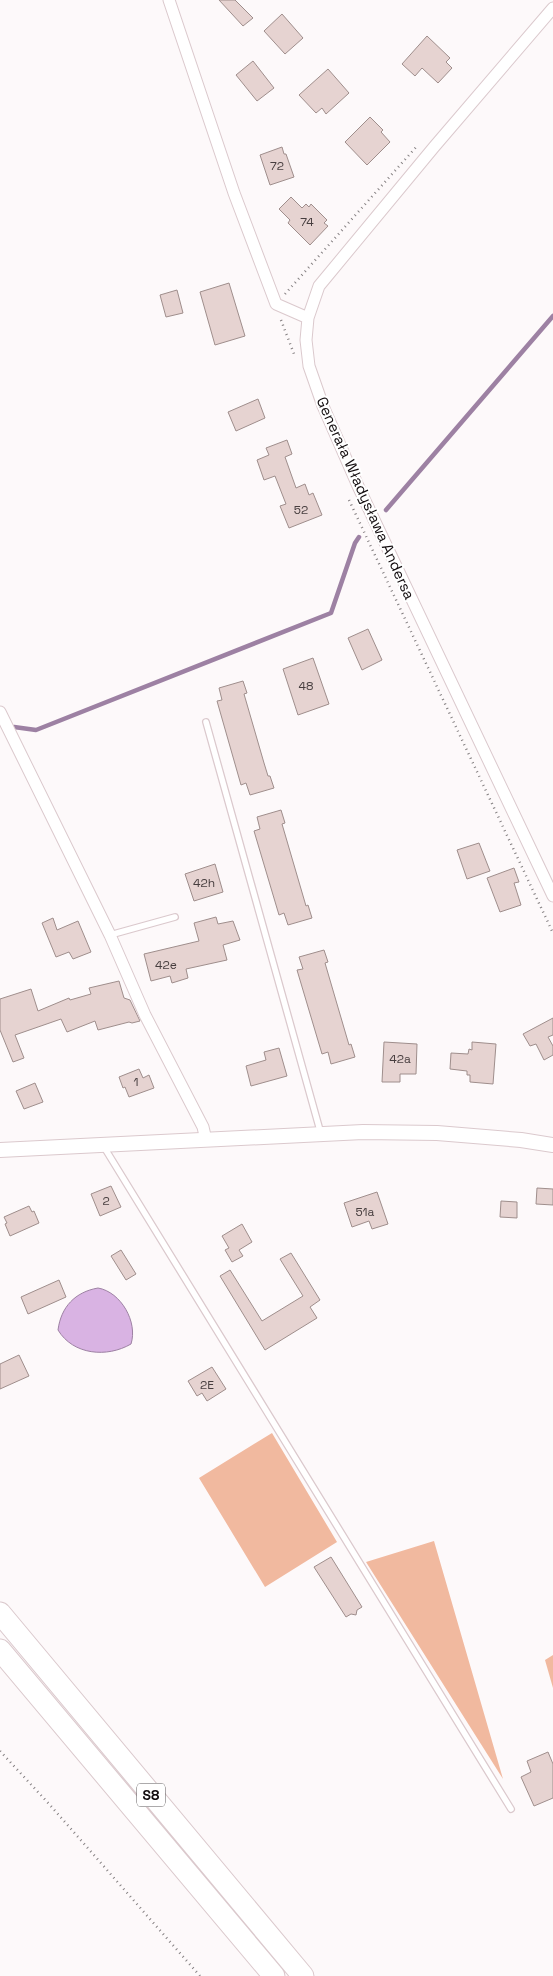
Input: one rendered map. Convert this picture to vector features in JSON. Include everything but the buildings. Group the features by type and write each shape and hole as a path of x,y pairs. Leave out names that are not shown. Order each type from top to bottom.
{"highway":[{"name":"S8","path":"0,1613 303,1976"},
{"name":"S8","path":"0,1650 274,1976"}],"street":[{"path":"169,0 234,193 276,304 308,318"},
{"name":"Generała Władysława Andersa","path":"553,8 319,286 308,318 306,340 309,366 323,406 358,486 553,896"},
{"path":"0,712 110,935 145,1015 203,1126 206,1140"},
{"path":"0,1150 363,1132 437,1133 521,1140 553,1145"},
{"path":"521,1140 553,1135"}],"lane":[{"path":"206,722 321,1134"},
{"path":"110,935 176,917"},
{"path":"103,1145 511,1809"}],"path":[{"path":"297,362 276,304 419,143"},
{"path":"347,494 553,933"},
{"path":"0,1751 200,1976"}],"shaded area":[{"path":"98,1288 114,1295 126,1309 132,1327 131,1344 112,1351 91,1352 72,1345 58,1330 62,1314 70,1302 82,1293"},
{"path":"272,1433 337,1542 265,1587 199,1478"},
{"path":"434,1541 503,1779 366,1562"},
{"path":"553,1655 553,1688 545,1660"}],"waterway":[{"path":"386,510 553,316"},
{"path":"14,727 36,730 331,613 355,543 359,537"}]}
